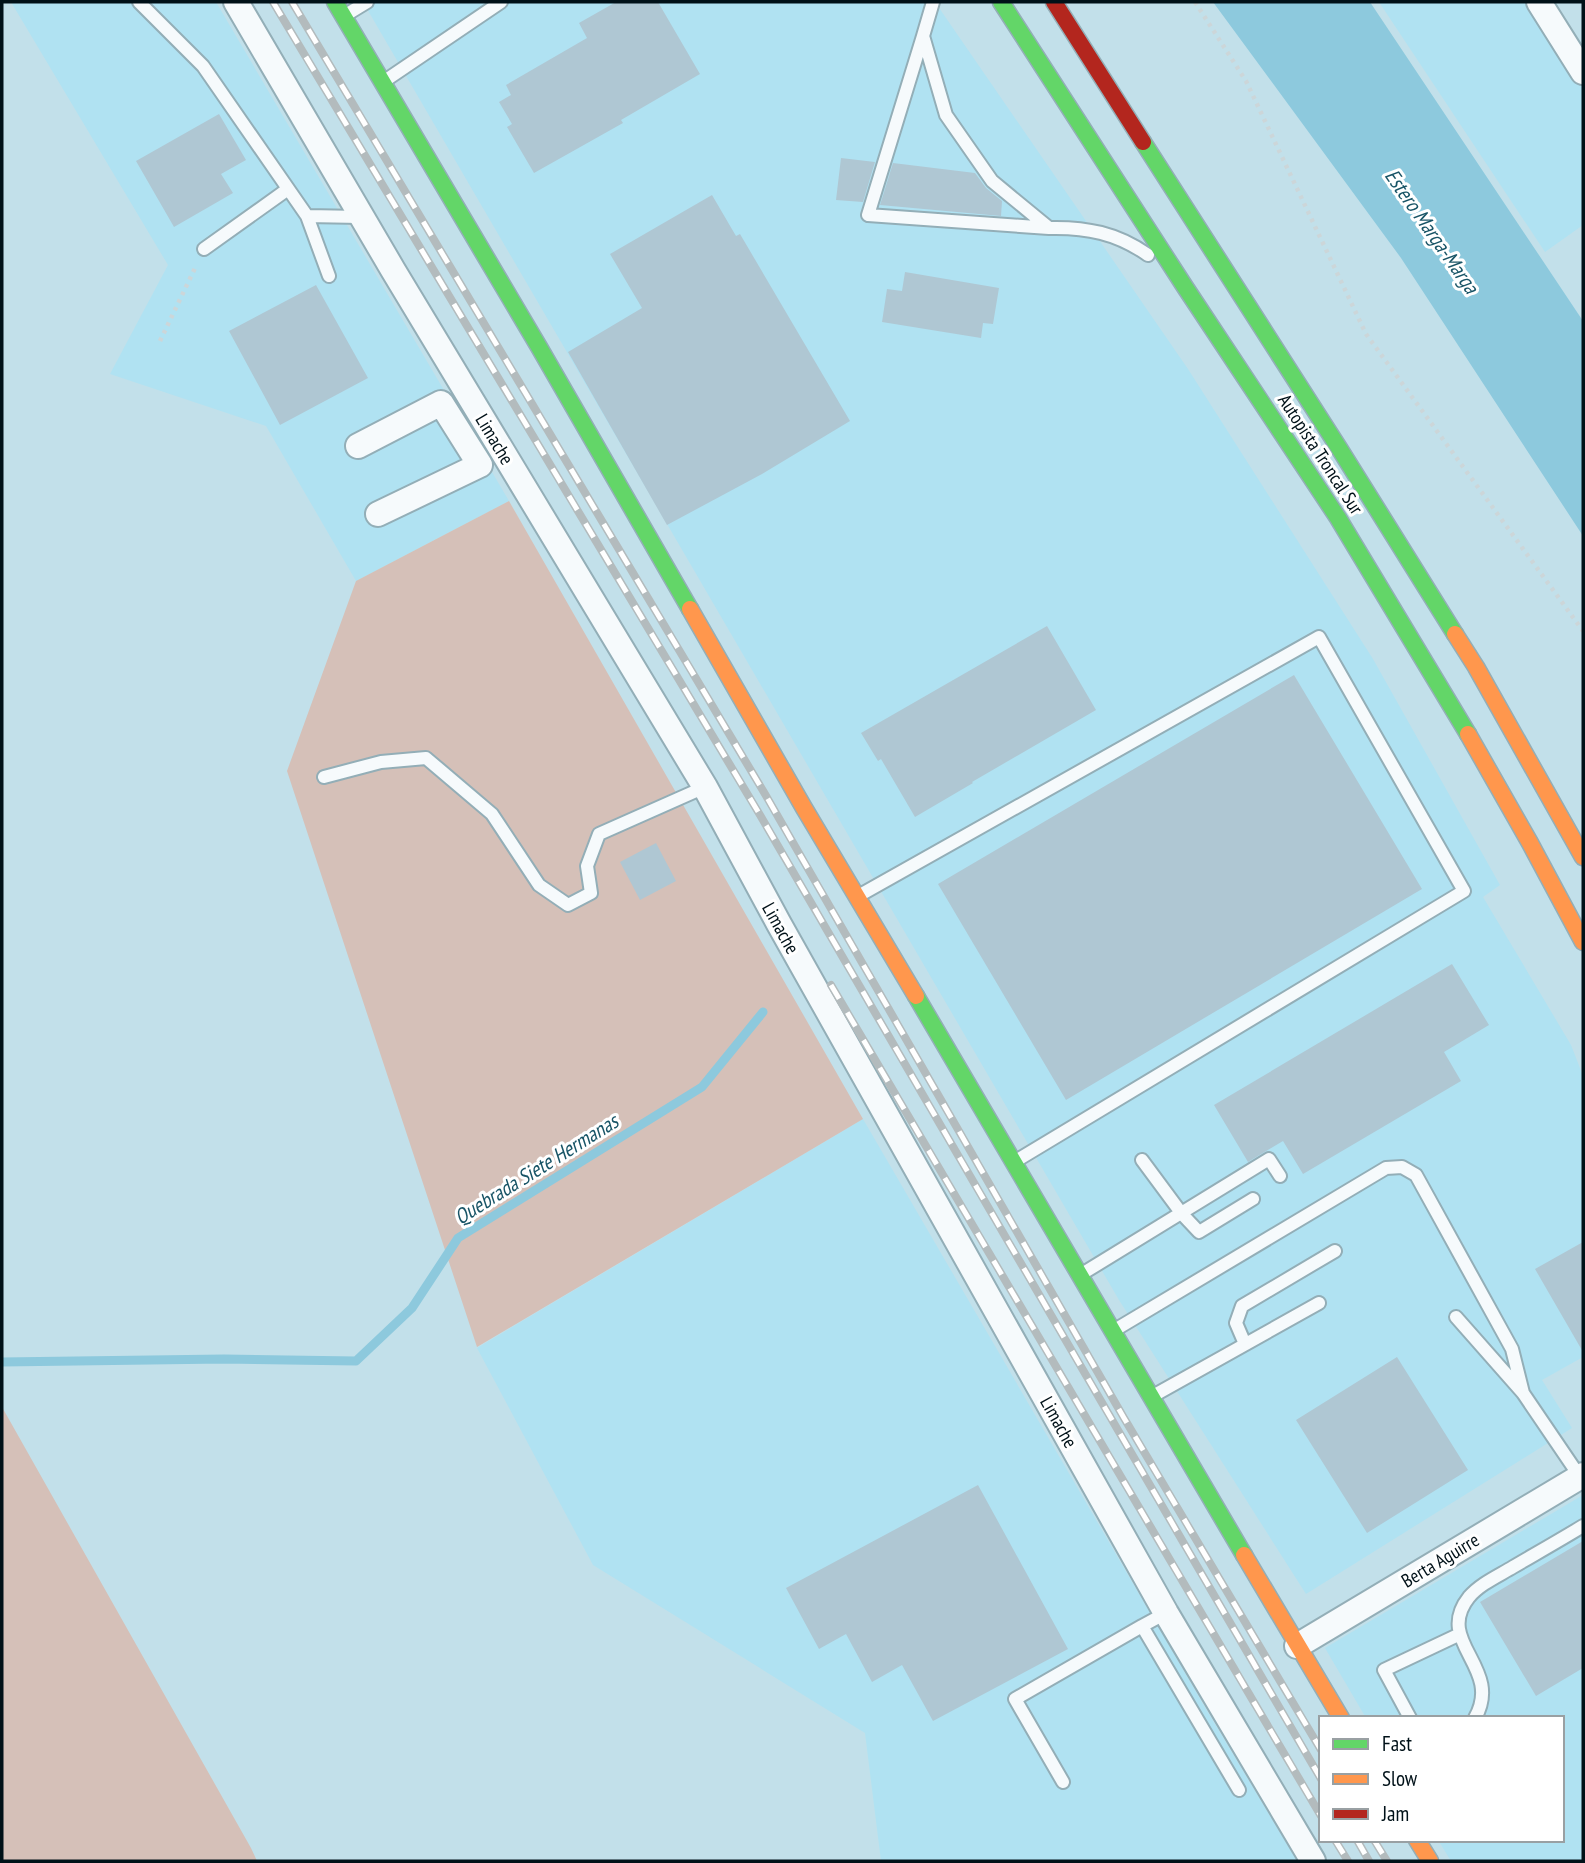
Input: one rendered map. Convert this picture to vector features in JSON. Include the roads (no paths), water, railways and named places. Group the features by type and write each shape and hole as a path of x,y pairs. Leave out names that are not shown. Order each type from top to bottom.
{"main road":[{"path":"335,2 539,347 804,808 859,896 1297,1646 1341,1716"},
{"name":"Autopista Troncal Sur","path":"1001,2 1186,288 1274,418 1379,584 1499,787 1583,942"},
{"name":"Autopista Troncal Sur","path":"1054,2 1476,667 1583,857"},
{"path":"1418,1842 1430,1861"}],"street":[{"name":"Limache","path":"236,2 361,217 705,787 779,924 1166,1613 1313,1861"},
{"path":"1539,2 1583,72"},
{"path":"358,446 441,404 480,465 379,513"},
{"path":"468,443 490,431"},
{"name":"Berta Aguirre","path":"1297,1646 1582,1476"}],"lane":[{"path":"139,2 203,66 307,216 329,276"},
{"path":"343,16 367,2"},
{"path":"382,83 501,2"},
{"path":"933,2 868,215 1094,230 1116,237 1147,254 1186,288"},
{"path":"923,36 946,115 992,181 1049,228"},
{"path":"204,249 288,189"},
{"path":"307,216 361,217"},
{"path":"859,896 1319,637 1464,891 1014,1162"},
{"path":"324,777 382,762 426,758 492,814 539,885 568,905 591,893 587,866 599,834 705,787"},
{"path":"1080,1275 1269,1159 1280,1176"},
{"path":"1142,1160 1182,1214 1199,1232 1253,1199"},
{"path":"1113,1331 1386,1168 1402,1167 1416,1175 1512,1349 1524,1393"},
{"path":"1245,1344 1236,1324 1242,1306 1335,1251"},
{"path":"1151,1397 1319,1303"},
{"path":"1456,1317 1524,1393 1582,1476"},
{"path":"1476,1716 1481,1702 1481,1679 1458,1635 1459,1616 1463,1607 1475,1591 1583,1526"},
{"path":"1063,1782 1015,1699 1166,1613"},
{"path":"1142,1626 1239,1790"},
{"path":"1409,1716 1384,1670 1458,1635"}],"water":[{"name":"Estero Marga-Marga","path":"1213,2 1370,2 1583,321 1583,536 1401,258"}],"waterway":[{"name":"Quebrada Siete Hermanas","path":"2,1362 224,1359 356,1361 412,1308 458,1238 702,1087 763,1012"}],"railway":[{"path":"273,2 760,815 1319,1776"},
{"path":"292,2 765,794 1124,1418 1319,1747"},
{"path":"831,985 1319,1813"},
{"path":"1336,1842 1348,1861"},
{"path":"1358,1842 1369,1861"},
{"path":"1375,1842 1387,1861"}]}
